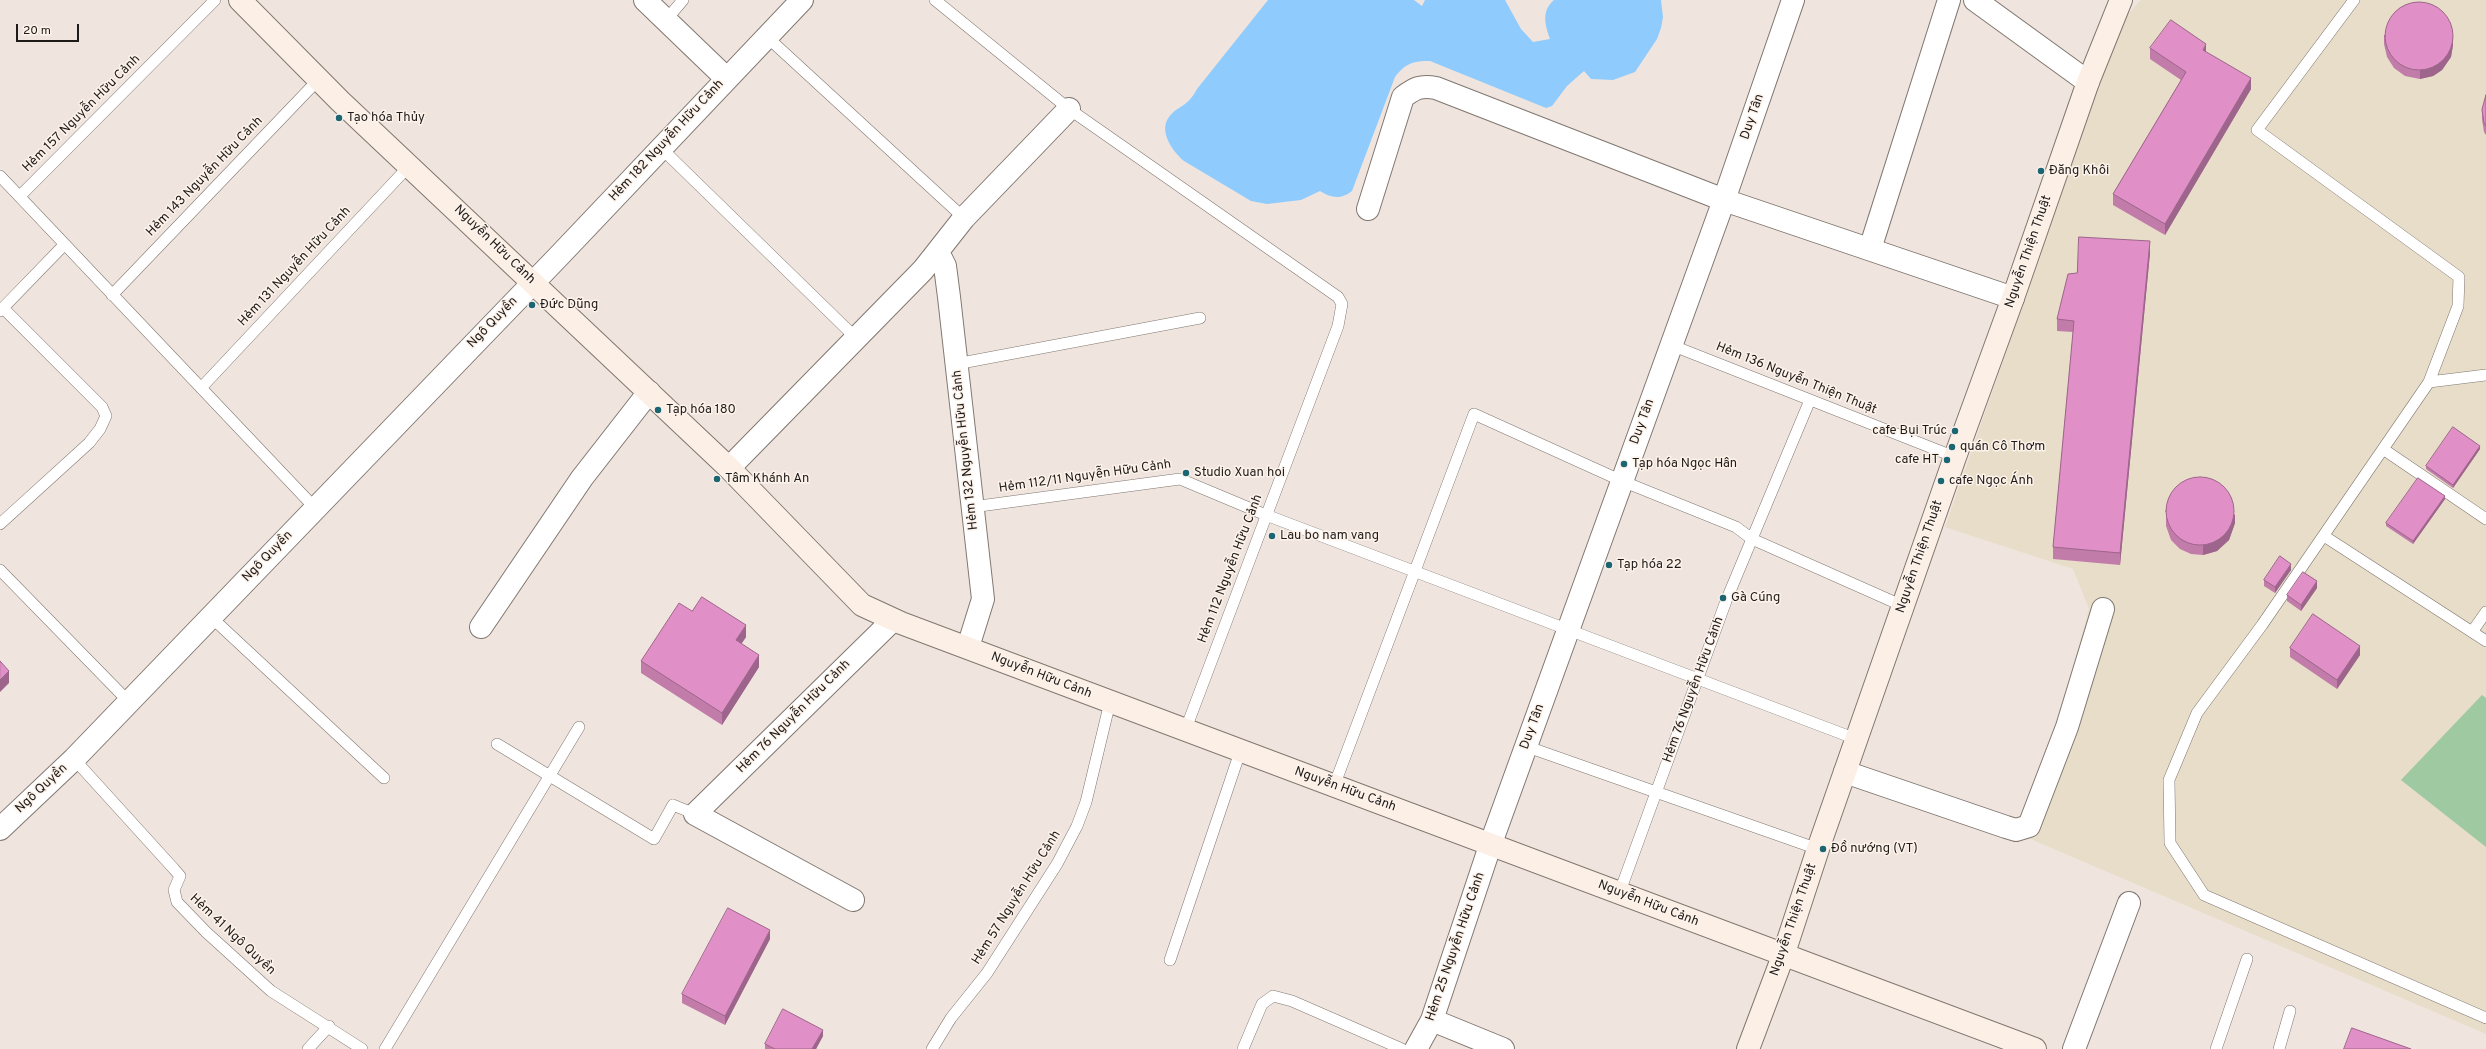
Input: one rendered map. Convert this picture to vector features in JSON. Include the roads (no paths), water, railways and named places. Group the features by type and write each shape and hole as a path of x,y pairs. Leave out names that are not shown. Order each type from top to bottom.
{"street":[{"name":"Nguyễn Hữu Cảnh","path":"240,0 319,79 729,468 862,605 892,620 968,647 1240,752 1491,843 1619,894 2034,1049"},
{"path":"645,0 726,78"},
{"name":"Hẻm 182 Nguyễn Hữu Cảnh","path":"533,282 766,36 802,0"},
{"name":"Duy Tân","path":"1491,843 1724,200 1793,0"},
{"path":"1870,248 1949,0"},
{"path":"1975,0 2088,82"},
{"name":"Nguyễn Thiện Thuật","path":"1748,1049 1783,956 1856,739 1955,457 2013,298 2088,82 2121,0"},
{"path":"1368,209 1403,97 1415,88 1424,86 1436,88 1724,200 1870,248 2013,298"},
{"path":"729,468 923,270 964,218 1069,109"},
{"name":"Hẻm 132 Nguyễn Hữu Cảnh","path":"938,252 945,266 983,599 968,647"},
{"name":"Ngô Quyền","path":"0,829 74,759 533,282"},
{"path":"481,627 582,478 649,392"},
{"path":"1845,772 2016,830 2029,826 2067,727 2103,609"},
{"name":"Hẻm 76 Nguyễn Hữu Cảnh","path":"695,814 892,620"},
{"path":"695,814 852,900"},
{"name":"Hẻm 25 Nguyễn Hữu Cảnh","path":"1416,1049 1432,1020 1491,843"},
{"path":"2074,1049 2129,903"},
{"path":"1432,1020 1503,1049"}],"lane":[{"name":"Hẻm 157 Nguyễn Hữu Cảnh","path":"20,196 215,0"},
{"path":"666,20 683,0"},
{"path":"935,0 1069,109"},
{"path":"2354,0 2257,130 2459,277 2458,306 2429,382 2262,625 2197,713 2169,780 2170,843 2204,895 2486,1018"},
{"path":"766,36 964,218"},
{"name":"Hẻm 143 Nguyễn Hữu Cảnh","path":"112,295 319,79"},
{"name":"Hẻm 112 Nguyễn Hữu Cảnh","path":"1069,109 1338,297 1342,304 1338,326 1185,731"},
{"path":"661,148 856,338"},
{"name":"Hẻm 131 Nguyễn Hữu Cảnh","path":"201,388 410,165"},
{"path":"0,176 315,508"},
{"path":"0,524 89,443 100,429 106,416 102,408 2,310 64,245"},
{"path":"956,364 1200,318"},
{"name":"Hẻm 136 Nguyễn Thiện Thuật","path":"1671,345 1955,457"},
{"path":"2429,382 2486,375"},
{"name":"Hẻm 76 Nguyễn Hữu Cảnh","path":"1619,894 1698,678 1752,539 1810,400"},
{"path":"1334,786 1474,414 1622,481 1736,527 1752,539 1903,606"},
{"path":"2383,449 2486,519"},
{"name":"Hẻm 112/11 Nguyễn Hữu Cảnh","path":"972,507 1180,479 1266,515 1856,739"},
{"path":"2324,536 2486,640"},
{"path":"0,570 129,702"},
{"path":"2472,632 2486,612"},
{"path":"210,617 384,778"},
{"name":"Hẻm 57 Nguyễn Hữu Cảnh","path":"932,1049 951,1018 987,974 1058,864 1077,826 1086,802 1110,702"},
{"path":"385,1049 579,727"},
{"path":"497,744 549,777 654,838 673,805 695,814"},
{"path":"1525,746 1818,850"},
{"path":"1170,960 1240,752"},
{"name":"Hẻm 41 Ngô Quyền","path":"74,759 180,876 174,890 177,902 271,990 329,1026 362,1049"},
{"path":"2216,1049 2247,959"},
{"path":"1243,1049 1262,1004 1273,996 1292,1001 1402,1049"},
{"path":"2280,1049 2290,1011"},
{"path":"308,1049 329,1026"}],"water":[{"path":"1268,0 1414,0 1422,6 1425,0 1505,0 1521,29 1533,42 1550,39 1545,18 1547,9 1554,0 1661,0 1663,17 1657,39 1635,72 1613,80 1591,79 1584,71 1567,86 1552,106 1546,108 1430,61 1414,62 1406,66 1395,77 1352,191 1344,196 1336,197 1320,191 1301,200 1267,204 1251,201 1184,161 1175,152 1168,141 1165,129 1166,123 1172,113 1190,100 1197,89"}],"place":[{"name":"Tạo hóa Thủy","path":"339,118"},
{"name":"Đăng Khôi","path":"2041,171"},
{"name":"Đức Dũng","path":"532,305"},
{"name":"Tạp hóa 180","path":"658,410"},
{"name":"cafe Bụi Trúc","path":"1955,431"},
{"name":"quán Cô Thơm","path":"1952,447"},
{"name":"cafe HT","path":"1947,460"},
{"name":"Tạp hóa Ngọc Hân","path":"1624,464"},
{"name":"Studio Xuan hoi","path":"1186,473"},
{"name":"Tâm Khánh An","path":"717,479"},
{"name":"cafe Ngọc Ánh","path":"1941,481"},
{"name":"Lau bo nam vang","path":"1272,536"},
{"name":"Tạp hóa 22","path":"1609,565"},
{"name":"Gà Cúng","path":"1723,598"},
{"name":"Đồ nướng (VT)","path":"1823,849"}]}
